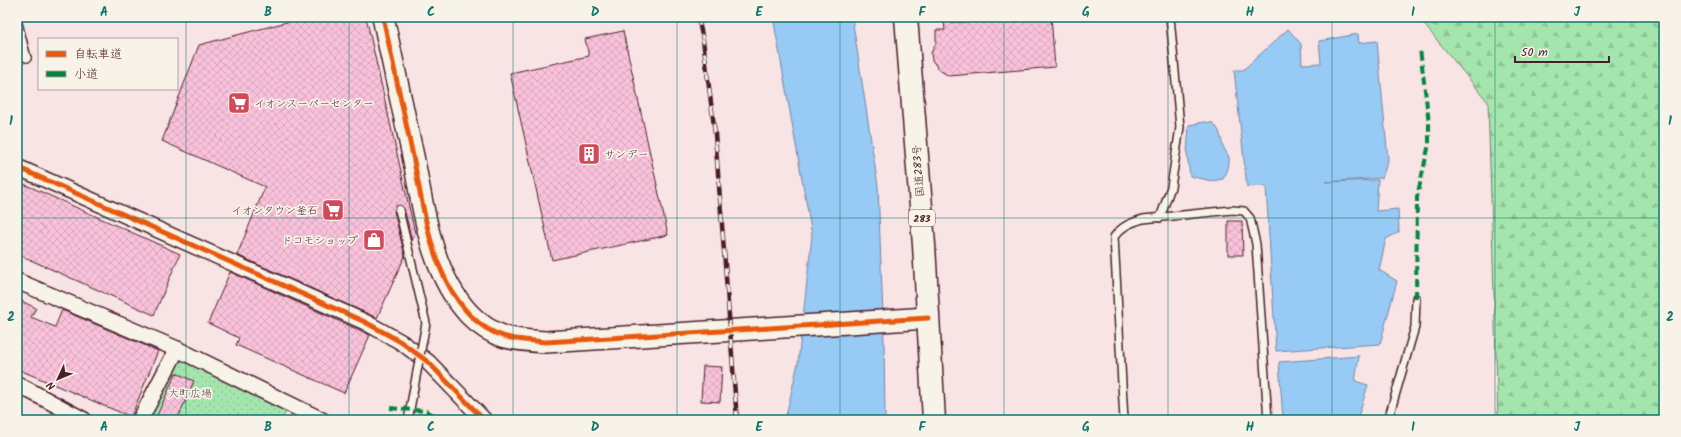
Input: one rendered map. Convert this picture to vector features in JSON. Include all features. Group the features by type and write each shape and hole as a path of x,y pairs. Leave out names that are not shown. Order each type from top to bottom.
{"highway":[{"name":"国道283号","path":"906,17 934,420"}],"street":[{"path":"383,17 431,242 444,278 455,296 470,314 487,328 504,338 546,342 928,318"},
{"path":"17,167 365,322 401,342 428,362 484,420"},
{"path":"17,281 177,349 322,420"},
{"path":"140,420 177,349"},
{"path":"17,384 84,420"}],"lane":[{"path":"1160,218 1171,187 1180,127 1170,17"},
{"path":"17,19 26,58 17,53"},
{"path":"399,210 426,323 408,420"},
{"path":"1124,420 1114,237 1120,229 1130,223 1142,219 1232,210 1244,211 1250,218 1256,244 1268,420"},
{"path":"1388,420 1414,327 1416,298"}],"green space":[{"path":"1418,17 1664,17 1664,420 1498,420 1488,102"},
{"name":"大町広場","path":"177,356 287,409 282,420 146,420"}],"water":[{"path":"773,17 852,17 878,186 884,343 885,420 785,420 798,363 812,235"},
{"path":"1288,29 1301,44 1302,64 1321,63 1319,41 1358,34 1359,43 1377,41 1388,160 1382,178 1325,182 1378,180 1376,211 1398,209 1399,232 1386,239 1379,270 1397,281 1380,344 1276,351 1266,186 1247,187 1234,70 1243,70"},
{"path":"1204,122 1213,123 1216,126 1228,156 1229,166 1223,179 1212,181 1190,176 1187,153 1189,125"},
{"path":"1359,356 1355,381 1368,385 1357,420 1283,420 1279,362"}],"building":[{"name":"イオンタウン釜石","path":"306,17 366,17 415,233 412,241 404,208 400,205 396,206 394,211 405,256 377,318 237,255 265,187 162,141 199,45"},
{"path":"1051,17 1055,67 949,76 939,70 932,60 931,53 936,43 936,30 945,30 944,22 974,22"},
{"name":"サンデー","path":"623,31 668,235 552,260 510,73 589,56 585,39"},
{"path":"17,181 180,254 154,315 17,254"},
{"path":"1228,221 1242,221 1243,255 1228,255"},
{"path":"230,272 370,335 344,393 236,345 239,338 208,323"},
{"path":"17,299 36,308 31,317 55,327 62,310 158,351 131,417 17,369"},
{"path":"703,366 722,367 720,402 701,401"},
{"path":"176,373 194,381 177,420 155,420"}],"railway":[{"path":"698,17 703,40 715,134 737,420"}],"marked path":[{"path":"1416,298 1417,197 1429,144 1429,123 1420,49"},
{"path":"390,408 426,411 443,420"}],"cycle path":[{"path":"383,17 430,240 445,279 456,297 469,314 487,329 504,337 546,342 928,318"},
{"path":"17,167 365,322 401,342 428,362 484,420"}],"place":[{"name":"イオンスーパーセンター","path":"239,103"},
{"name":"サンデー","path":"589,154"},
{"name":"イオンタウン釜石","path":"333,210"},
{"name":"ドコモショップ","path":"374,240"}]}
